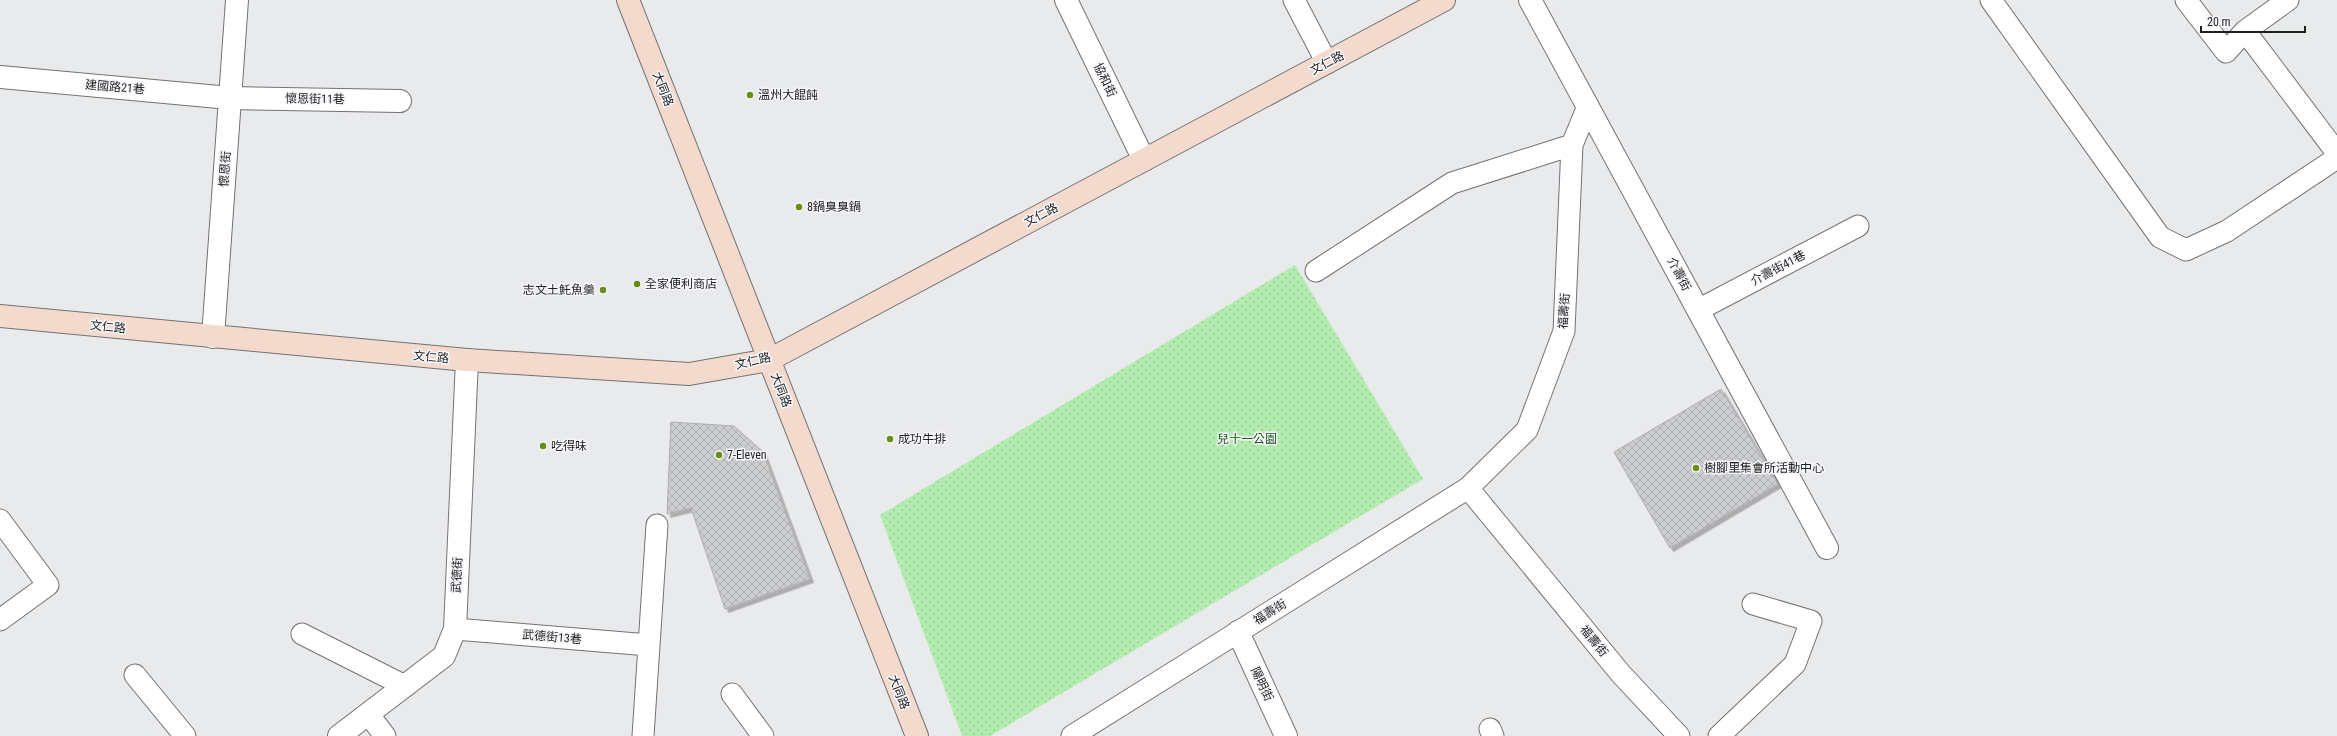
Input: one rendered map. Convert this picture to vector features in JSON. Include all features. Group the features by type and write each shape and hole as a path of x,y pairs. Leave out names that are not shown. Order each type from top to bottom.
{"main road":[{"name":"大同路","path":"628,0 917,736"},
{"name":"文仁路","path":"0,316 213,338 467,360 689,374 769,360 1444,0"}],"street":[{"name":"懷恩街","path":"213,338 237,0"},
{"name":"協和街","path":"1066,0 1144,160"},
{"name":"介壽街","path":"1530,0 1827,548"},
{"name":"建國路21巷","path":"0,77 230,98"},
{"name":"懷恩街11巷","path":"230,98 400,101"},
{"name":"武德街","path":"339,736 369,715 444,656 455,629 467,360"},
{"name":"陽明街","path":"1238,632 1286,736"}],"lane":[{"path":"1294,0 1327,63"},
{"path":"1991,0 2160,237 2174,245 2186,250 2227,231 2337,158"},
{"path":"2186,0 2226,52 2245,31 2288,0"},
{"path":"2245,31 2337,153"},
{"name":"福壽街","path":"1072,736 1468,488 1527,430 1564,331 1572,146 1588,106"},
{"path":"1316,271 1452,183 1572,146"},
{"name":"介壽街41巷","path":"1698,310 1858,226"},
{"name":"福壽街","path":"1468,488 1621,674 1679,736"},
{"path":"0,520 48,585 0,620"},
{"path":"643,736 657,525"},
{"path":"1719,736 1795,664 1812,621 1753,604"},
{"name":"武德街13巷","path":"455,629 649,645"},
{"path":"302,634 405,686"},
{"path":"135,675 185,736"},
{"path":"732,694 763,736"},
{"path":"369,715 385,736"}],"green space":[{"name":"兒十一公園","path":"1295,265 1423,479 990,736 962,736 880,515"}],"building":[{"name":"樹腳里集會所活動中心","path":"1721,389 1778,484 1670,548 1614,452"},
{"path":"671,422 734,426 763,452 810,579 725,609 691,508 667,514"}],"place":[{"name":"溫州大餛飩","path":"750,95"},
{"name":"8鍋臭臭鍋","path":"799,207"},
{"name":"全家便利商店","path":"637,284"},
{"name":"志文土魠魚羹","path":"603,290"},
{"name":"成功牛排","path":"890,439"},
{"name":"吃得味","path":"543,446"},
{"name":"7-Eleven","path":"719,455"},
{"name":"樹腳里集會所活動中心","path":"1696,468"}]}
